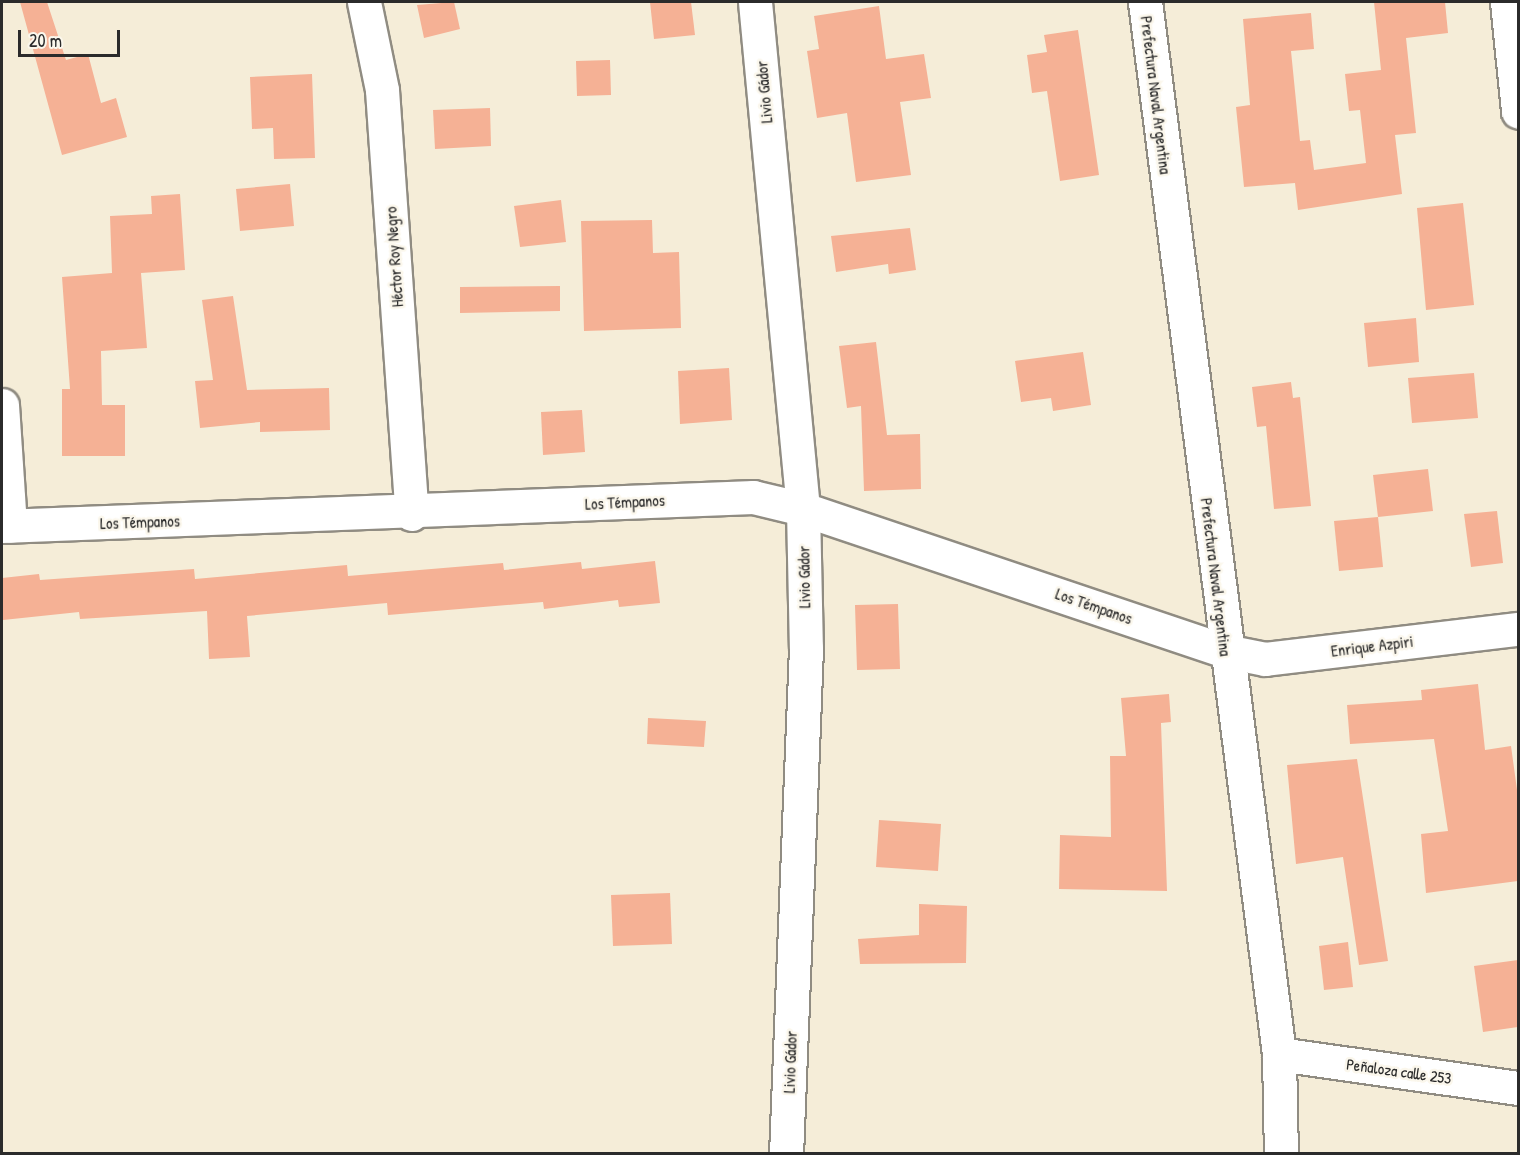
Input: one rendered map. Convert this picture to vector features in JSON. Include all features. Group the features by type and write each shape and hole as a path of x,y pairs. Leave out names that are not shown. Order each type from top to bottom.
{"street":[{"name":"Héctor Roy Negro","path":"364,2 382,90 412,514"},
{"name":"Livio Gádor","path":"755,2 803,509 806,648 786,1154"},
{"name":"Prefectura Naval Argentina","path":"1145,2 1225,651 1279,1054 1281,1154"},
{"path":"1507,2 1518,111"},
{"path":"2,405 6,526"},
{"name":"Los Témpanos","path":"6,526 412,514 722,496 803,509 1225,651"},
{"name":"Enrique Azpiri","path":"1225,651 1265,659 1518,629"},
{"name":"Peñaloza calle 253","path":"1279,1054 1518,1088"}],"building":[{"path":"20,2 47,2 66,60 88,54 101,103 116,98 127,137 62,155"},
{"path":"454,2 460,29 424,38 417,5"},
{"path":"650,2 691,2 695,35 654,39"},
{"path":"1374,2 1445,2 1448,33 1406,38 1416,133 1395,135 1402,194 1298,210 1295,183 1244,187 1236,107 1250,105 1243,19 1311,13 1314,49 1291,51 1300,141 1310,140 1314,170 1366,163 1360,110 1349,111 1345,74 1381,70"},
{"path":"879,6 886,59 924,54 931,98 900,102 911,175 856,182 847,113 817,118 807,51 819,49 814,16"},
{"path":"1078,30 1099,175 1060,181 1047,91 1032,93 1027,55 1047,52 1044,35"},
{"path":"610,60 611,95 577,96 576,61"},
{"path":"312,74 315,158 274,159 273,128 252,129 250,77"},
{"path":"490,108 491,146 435,149 433,110"},
{"path":"290,184 294,226 240,231 236,189"},
{"path":"180,194 185,270 141,273 147,348 101,351 102,405 125,405 125,456 62,456 62,389 70,389 62,277 112,273 110,216 152,214 151,196"},
{"path":"561,200 566,242 520,247 514,206"},
{"path":"1463,203 1474,305 1426,310 1417,208"},
{"path":"652,220 653,253 679,252 681,328 584,331 581,221"},
{"path":"910,228 916,270 889,274 888,264 836,272 831,236"},
{"path":"560,286 560,311 460,313 460,287"},
{"path":"233,296 247,390 329,388 330,430 260,432 260,422 200,428 195,381 213,380 202,300"},
{"path":"1416,318 1419,362 1368,367 1364,323"},
{"path":"876,342 887,435 920,434 921,489 864,491 861,406 847,408 839,346"},
{"path":"1083,352 1091,405 1053,411 1051,398 1021,402 1015,361"},
{"path":"729,368 732,420 680,424 678,371"},
{"path":"1474,373 1478,418 1412,423 1408,378"},
{"path":"1291,382 1293,398 1300,397 1311,506 1274,509 1266,426 1257,427 1252,387"},
{"path":"582,410 585,452 543,455 541,412"},
{"path":"1428,469 1433,511 1378,517 1373,475"},
{"path":"1497,511 1503,563 1471,567 1464,514"},
{"path":"1378,517 1383,567 1339,571 1334,521"},
{"path":"655,561 660,603 619,607 618,600 544,609 543,602 388,615 387,603 247,616 250,657 209,659 207,611 80,619 79,612 3,620 2,578 39,574 40,580 194,569 195,579 347,565 348,576 503,563 504,570 581,562 582,569"},
{"path":"898,604 900,669 857,670 855,605"},
{"path":"1478,684 1485,750 1511,746 1518,797 1518,881 1426,893 1421,834 1448,831 1434,739 1350,744 1347,705 1422,700 1421,690"},
{"path":"1169,694 1171,722 1161,723 1167,891 1059,889 1060,835 1111,837 1110,756 1126,756 1121,698"},
{"path":"648,718 706,721 704,747 647,744"},
{"path":"1357,759 1388,961 1359,965 1343,857 1296,864 1287,765"},
{"path":"879,820 941,824 938,871 876,867"},
{"path":"670,893 672,944 613,946 611,895"},
{"path":"919,904 967,906 966,963 860,964 858,939 919,935"},
{"path":"1348,942 1353,987 1324,990 1319,946"},
{"path":"1518,960 1518,1027 1483,1032 1474,966"}]}
